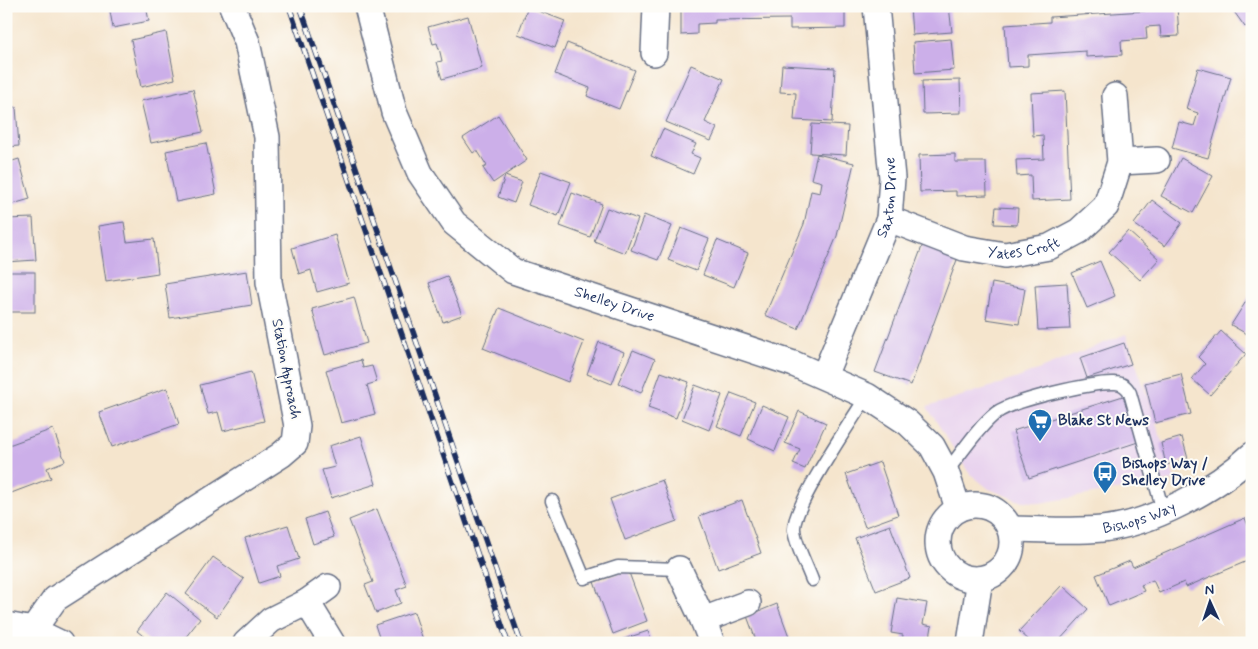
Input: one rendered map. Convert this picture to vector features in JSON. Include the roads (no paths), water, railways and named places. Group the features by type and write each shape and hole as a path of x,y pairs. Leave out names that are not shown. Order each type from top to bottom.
{"street":[{"name":"Station Approach","path":"33,630 55,599 281,455 295,443 297,426 269,282 267,137 247,42 232,6"},
{"name":"Shelley Drive","path":"367,6 394,112 420,173 454,223 513,271 794,364 867,396 914,429 932,446 946,472 958,508"},
{"path":"654,53 656,6"},
{"name":"Saxton Drive","path":"824,376 889,220 892,178 876,6"},
{"name":"Yates Croft","path":"889,220 964,248 1006,255 1049,247 1079,231 1106,206 1120,162 1115,96"},
{"path":"1120,162 1157,160"},
{"name":"Bishops Way","path":"1010,529 1103,529 1150,517 1200,492 1252,455"},
{"path":"976,504 993,509 1006,520 1010,529 1012,544 1008,560 997,572 980,579 969,579 956,574 940,557 937,542 941,527 950,514 958,508 976,504"},
{"path":"679,569 707,632 748,603"},
{"path":"970,643 980,579"},
{"path":"246,643 271,620 307,602 328,587"},
{"path":"307,602 332,643"},
{"path":"6,624 33,630 60,643"}],"lane":[{"path":"946,472 987,422 996,413 1010,405 1088,386 1116,383 1127,387 1130,393 1162,511"},
{"path":"812,580 794,531 794,521 804,499 867,396"},
{"path":"552,501 584,578 618,567 679,569"}],"railway":[{"path":"289,6 508,643"},
{"path":"300,6 521,643"}],"place":[{"name":"Blake St News","path":"1040,442"},
{"name":"Bishops Way / Shelley Drive","path":"1105,494"}]}
